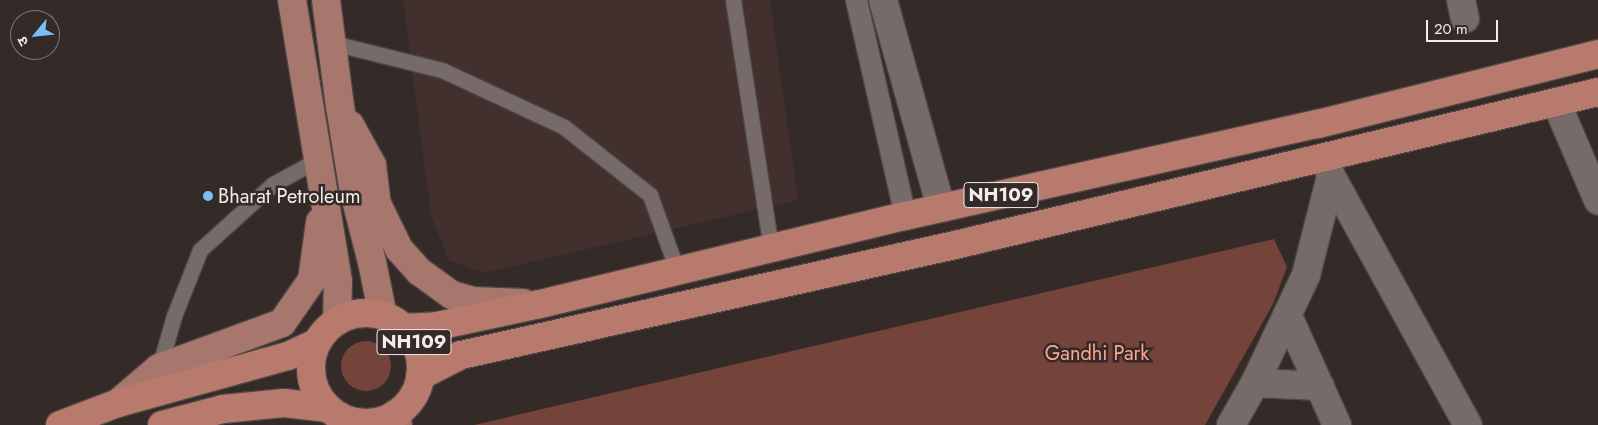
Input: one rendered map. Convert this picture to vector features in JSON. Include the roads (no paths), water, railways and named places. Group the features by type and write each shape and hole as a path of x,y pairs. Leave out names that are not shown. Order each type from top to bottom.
{"highway":[{"name":"NH109","path":"393,322 416,347 421,364 420,376 412,398 397,420 360,424 342,418 328,408 317,394 311,377 311,360 316,343 327,328 343,317 361,313 393,322 437,326 540,304 905,216 1318,124 1598,54"},
{"name":"NH109","path":"420,376 461,355 946,247 1328,166 1598,92"},
{"path":"1318,124 1328,166"},
{"name":"NH109","path":"60,425 118,403 288,356 316,343"},
{"name":"NH109","path":"162,425 223,409 284,403 328,408"}],"main road":[{"path":"292,0 338,280 337,322"},
{"path":"326,0 334,43 340,106 354,192 372,262 393,322"},
{"path":"300,48 334,43"},
{"path":"340,106 372,165 378,204 399,249 420,272 452,294 473,301 540,304"},
{"path":"319,159 348,153"},
{"path":"118,403 159,368 282,323 312,280 324,197"}],"street":[{"path":"856,0 905,216"},
{"path":"883,0 941,208"},
{"path":"1556,102 1598,200"},
{"path":"1231,425 1255,383 1306,275 1328,166"},
{"path":"1328,166 1468,425"},
{"path":"1288,316 1337,425"},
{"path":"1255,383 1320,386"}],"lane":[{"path":"733,0 771,248"},
{"path":"334,43 442,70 564,127 650,195 677,270"},
{"path":"159,368 174,316 200,250 273,184 319,159"}],"place":[{"name":"Bharat Petroleum","path":"208,196"}],"park label":[{"name":"Gandhi Park","path":"1097,353"}]}
